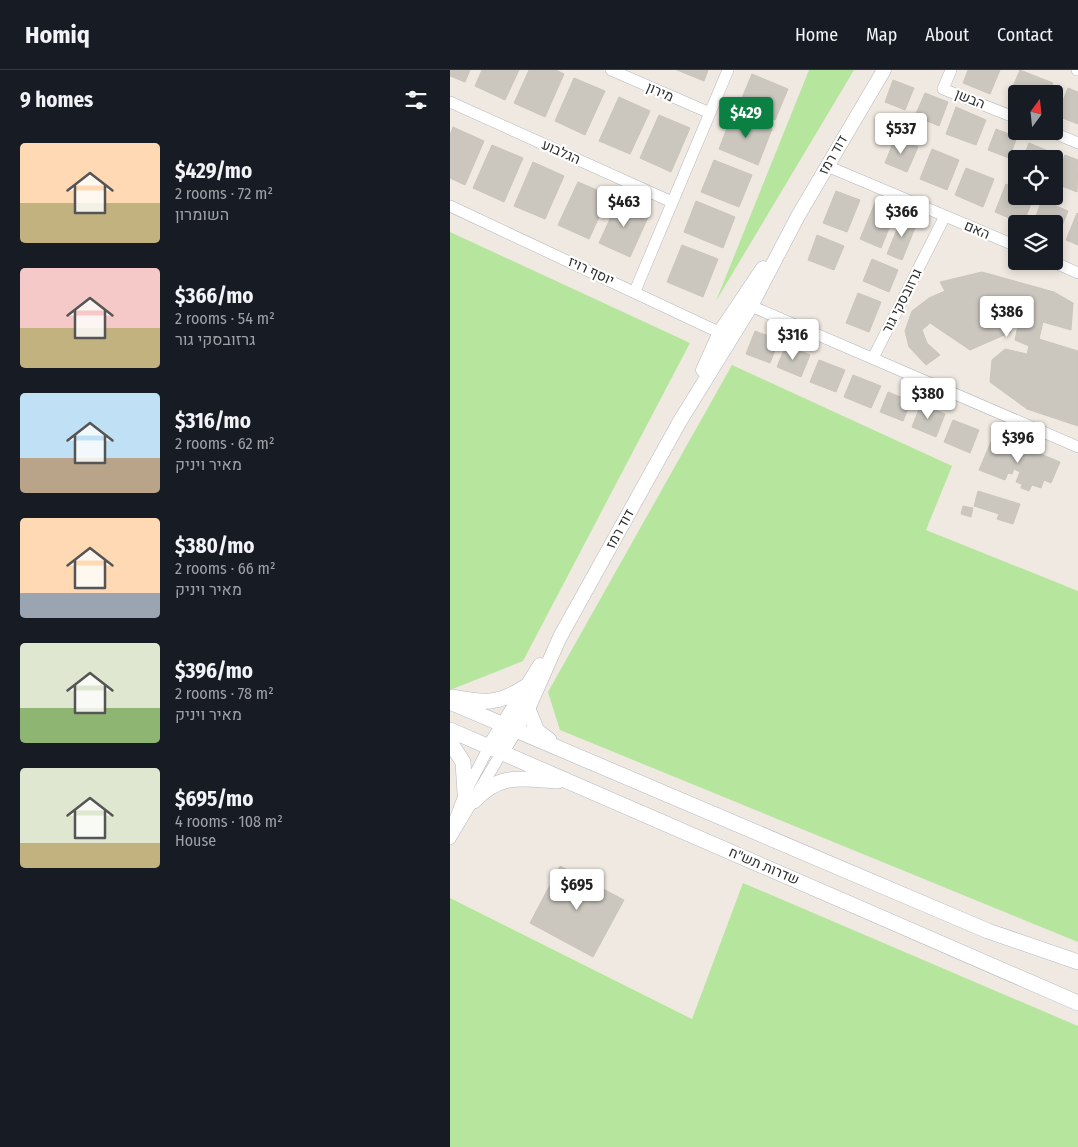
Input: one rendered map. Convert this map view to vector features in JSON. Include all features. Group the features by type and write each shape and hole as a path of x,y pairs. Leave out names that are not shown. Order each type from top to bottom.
{"main road":[{"path":"450,696 484,703 509,697 525,687"},
{"name":"שדרות תש\"ח","path":"450,702 988,931 1078,962"},
{"path":"528,709 537,731 562,750"},
{"name":"שדרות תש\"ח","path":"450,730 1078,1003"},
{"path":"450,742 463,762 470,797 509,778 569,782"}],"street":[{"name":"מירון","path":"611,70 710,113"},
{"path":"635,291 728,70"},
{"name":"דוד רמז","path":"509,727 528,709 560,637 726,335 884,70"},
{"name":"הבשן","path":"951,70 943,89 1008,115"},
{"name":"הגלבוע","path":"450,102 672,202"},
{"path":"1063,137 1078,143"},
{"name":"האם","path":"827,166 1008,243"},
{"name":"יוסף רויז","path":"450,206 726,335"},
{"name":"גרזובסקי גור","path":"873,358 945,216"},
{"path":"1063,266 1078,272"},
{"path":"745,304 1078,447"},
{"name":"דוד רמז","path":"450,832 509,727 525,687 560,637"},
{"name":"דוד רמז","path":"450,839 470,797"}],"green space":[{"path":"809,70 854,70 716,301"},
{"path":"450,232 690,343 523,661 450,690"},
{"path":"732,365 952,466 926,530 1078,591 1078,942 560,730 548,692"},
{"path":"743,883 1078,1026 1078,1147 450,1147 450,898 692,1019"}],"building":[{"path":"450,70 470,70 465,82 450,76"},
{"path":"482,70 519,70 505,100 475,86"},
{"path":"529,70 556,70 564,74 545,117 514,103"},
{"path":"677,70 708,70 704,81"},
{"path":"968,70 1000,70 990,94 963,83"},
{"path":"1020,70 1053,83 1052,85 1014,85"},
{"path":"752,74 788,89 775,120 739,105"},
{"path":"574,78 605,91 585,135 555,121"},
{"path":"893,80 914,88 905,110 885,102"},
{"path":"1068,88 1078,92 1078,124 1063,118 1063,101"},
{"path":"925,93 948,102 939,126 915,116"},
{"path":"619,97 650,111 630,154 599,141"},
{"path":"956,107 986,120 976,145 946,134"},
{"path":"733,113 772,129 758,165 719,149"},
{"path":"659,115 690,128 671,172 640,158"},
{"path":"453,127 484,141 465,185 450,178 450,135"},
{"path":"996,129 1008,134 1008,140 1016,140 1012,150 1008,150 1008,158 988,150"},
{"path":"895,138 918,147 907,172 885,163"},
{"path":"1029,143 1046,150 1026,150"},
{"path":"492,145 523,158 504,202 473,188"},
{"path":"932,149 959,160 947,190 920,179"},
{"path":"1065,155 1078,160 1077,192 1063,187 1063,160"},
{"path":"714,160 752,175 739,207 701,192"},
{"path":"533,162 564,176 545,219 514,206"},
{"path":"966,168 994,179 983,207 955,195"},
{"path":"578,182 609,195 589,239 558,225"},
{"path":"1006,184 1008,185 1008,205 1030,205 1027,215 1008,215 1008,218 995,212"},
{"path":"836,191 860,200 847,232 823,223"},
{"path":"619,199 650,213 630,257 599,243"},
{"path":"696,201 735,217 723,248 684,232"},
{"path":"875,203 896,211 881,248 860,239"},
{"path":"1040,205 1054,205 1068,211 1063,223 1063,215 1036,215"},
{"path":"1078,214 1078,245 1066,240"},
{"path":"902,217 917,223 902,260 887,254"},
{"path":"817,235 844,246 834,270 808,260"},
{"path":"682,245 718,259 703,297 667,282"},
{"path":"872,259 898,270 889,292 863,281"},
{"path":"982,272 1054,292 1073,303 1071,330 1043,322 1039,339 1078,351 1078,426 1027,409 990,382 992,360 1005,349 1027,354 1029,346 1015,340 1020,316 1007,314 1011,332 970,350 930,323 922,330 927,343 940,355 926,365 909,347 905,331 912,311 929,298 945,291 940,282"},
{"path":"858,293 881,302 869,332 846,323"},
{"path":"755,331 779,340 770,363 746,354"},
{"path":"786,345 810,355 801,377 777,367"},
{"path":"819,360 845,370 836,392 810,382"},
{"path":"853,375 881,386 871,408 844,397"},
{"path":"888,392 911,401 903,421 880,412"},
{"path":"921,404 945,414 936,437 912,427"},
{"path":"953,420 979,430 970,453 944,442"},
{"path":"994,435 1060,462 1051,483 1044,480 1041,488 1032,485 1029,491 1021,488 1022,484 1016,482 1020,472 1014,469 1012,474 1008,473 1005,480 979,470"},
{"path":"978,491 1020,504 1013,524 997,519 999,514 974,506"},
{"path":"963,506 973,508 971,517 961,514"},
{"path":"560,866 624,900 593,957 530,923"}]}
